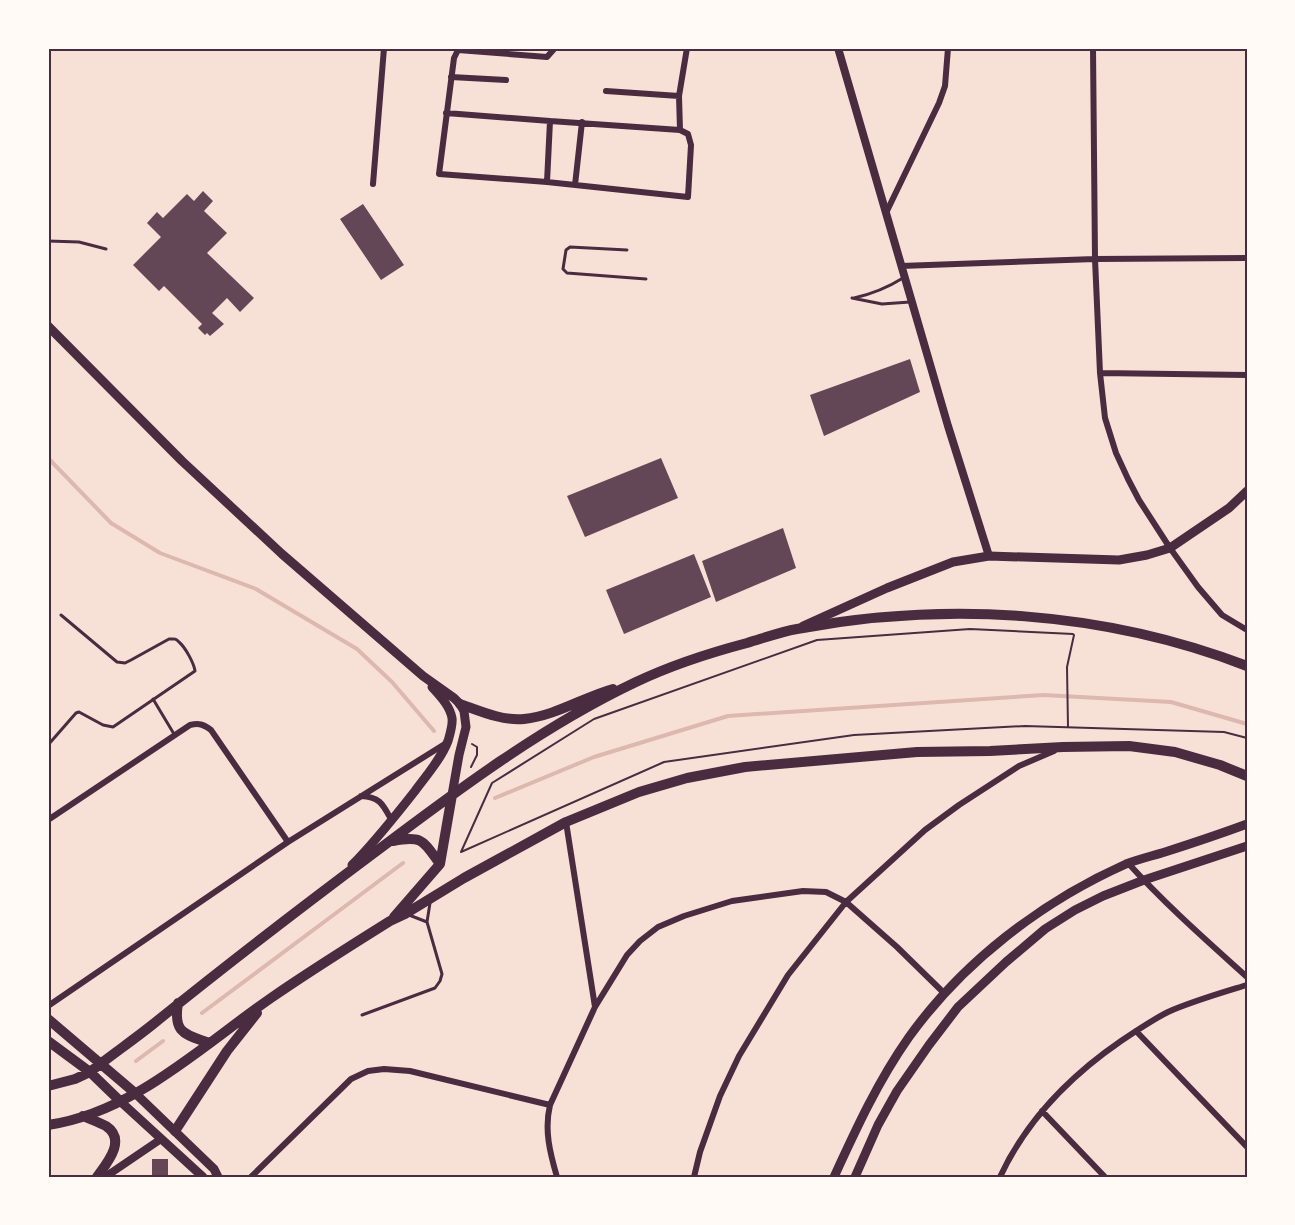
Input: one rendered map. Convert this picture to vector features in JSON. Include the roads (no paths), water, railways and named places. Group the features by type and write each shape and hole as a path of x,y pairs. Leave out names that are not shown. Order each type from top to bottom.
{"main road":[{"path":"48,326 189,468 282,554 423,676 460,704 493,716 524,719 636,682 716,651 795,630 890,616 987,613 1081,622 1143,633 1212,652 1247,666"},
{"path":"795,630 898,583 953,562 988,556 1119,560 1170,548 1229,508 1247,490"},
{"path":"335,881 372,845 392,821 437,761 448,741 452,718 449,710 444,700 423,676"},
{"path":"48,1086 75,1079 90,1072 335,881 452,795 571,716 636,682"},
{"path":"390,921 440,864 466,720 460,704"},
{"path":"48,1125 83,1116 121,1101 154,1082 270,998 390,921 566,822 639,792 687,778 745,767 917,752 1129,746 1175,752 1220,765 1247,776"},
{"path":"834,1177 860,1119 909,1037 945,994 995,944 1072,892 1128,863 1247,824"},
{"path":"388,842 410,838 420,840 426,844 440,864"},
{"path":"855,1177 878,1125 897,1091 958,1007 1045,929 1103,896 1247,846"},
{"path":"176,1131 227,1051 270,998"},
{"path":"178,1003 176,1017 183,1033 209,1043"},
{"path":"48,1019 176,1131 214,1169 218,1177"},
{"path":"48,1041 90,1072 203,1177"},
{"path":"83,1116 105,1126 115,1139 114,1152 97,1177"}],"street":[{"path":"373,184 384,48"},
{"path":"446,113 680,130 688,134 691,145 688,197 547,182 439,174 446,113 451,77 454,58 458,50 548,57 555,48"},
{"path":"680,130 679,96 687,48"},
{"path":"838,48 988,556"},
{"path":"886,213 939,103 945,86 948,48"},
{"path":"1093,48 1095,259 1100,373 1105,418 1116,453 1139,500 1170,548 1222,615 1247,630"},
{"path":"451,77 506,80"},
{"path":"606,91 679,96"},
{"path":"547,182 550,121"},
{"path":"575,185 582,122"},
{"path":"901,266 1095,259 1247,258"},
{"path":"1100,373 1247,375"},
{"path":"48,820 190,725 198,723 210,730 288,842"},
{"path":"48,1006 288,842 448,741"},
{"path":"694,1177 700,1152 720,1096 739,1056 788,975 846,902 925,831 959,805 1019,766 1063,747"},
{"path":"360,796 370,796 380,801 392,821"},
{"path":"566,822 595,1007"},
{"path":"1128,863 1247,977"},
{"path":"556,1177 548,1143 550,1106 595,1007 627,955 658,927 732,901 803,891 826,892 846,902 897,946 945,994"},
{"path":"1000,1177 1019,1143 1042,1111 1059,1091 1096,1058 1168,1012 1247,985"},
{"path":"1136,1031 1247,1147"},
{"path":"251,1177 351,1079 368,1071 384,1069 410,1071 550,1106"},
{"path":"1042,1111 1106,1177"},
{"path":"105,1177 161,1139"}],"lane":[{"path":"48,241 79,242 106,249"},
{"path":"627,250 570,247 566,250 563,269 567,273 646,279"},
{"path":"905,277 871,294 852,298 882,304 912,302"},
{"path":"48,745 76,713 79,712 103,725 113,726 195,671 193,663 177,640 169,639 125,663 117,662 61,615"},
{"path":"153,699 175,735"},
{"path":"363,1015 435,988 440,981 441,974 428,922 431,898"},
{"path":"405,914 428,922"}],"waterway":[{"path":"48,458 111,523 160,553 256,589 357,649 392,682 434,731"},
{"path":"495,798 594,757 728,716 1044,695 1171,702 1247,724"},
{"path":"202,1013 403,863"},
{"path":"136,1061 163,1041"}]}
